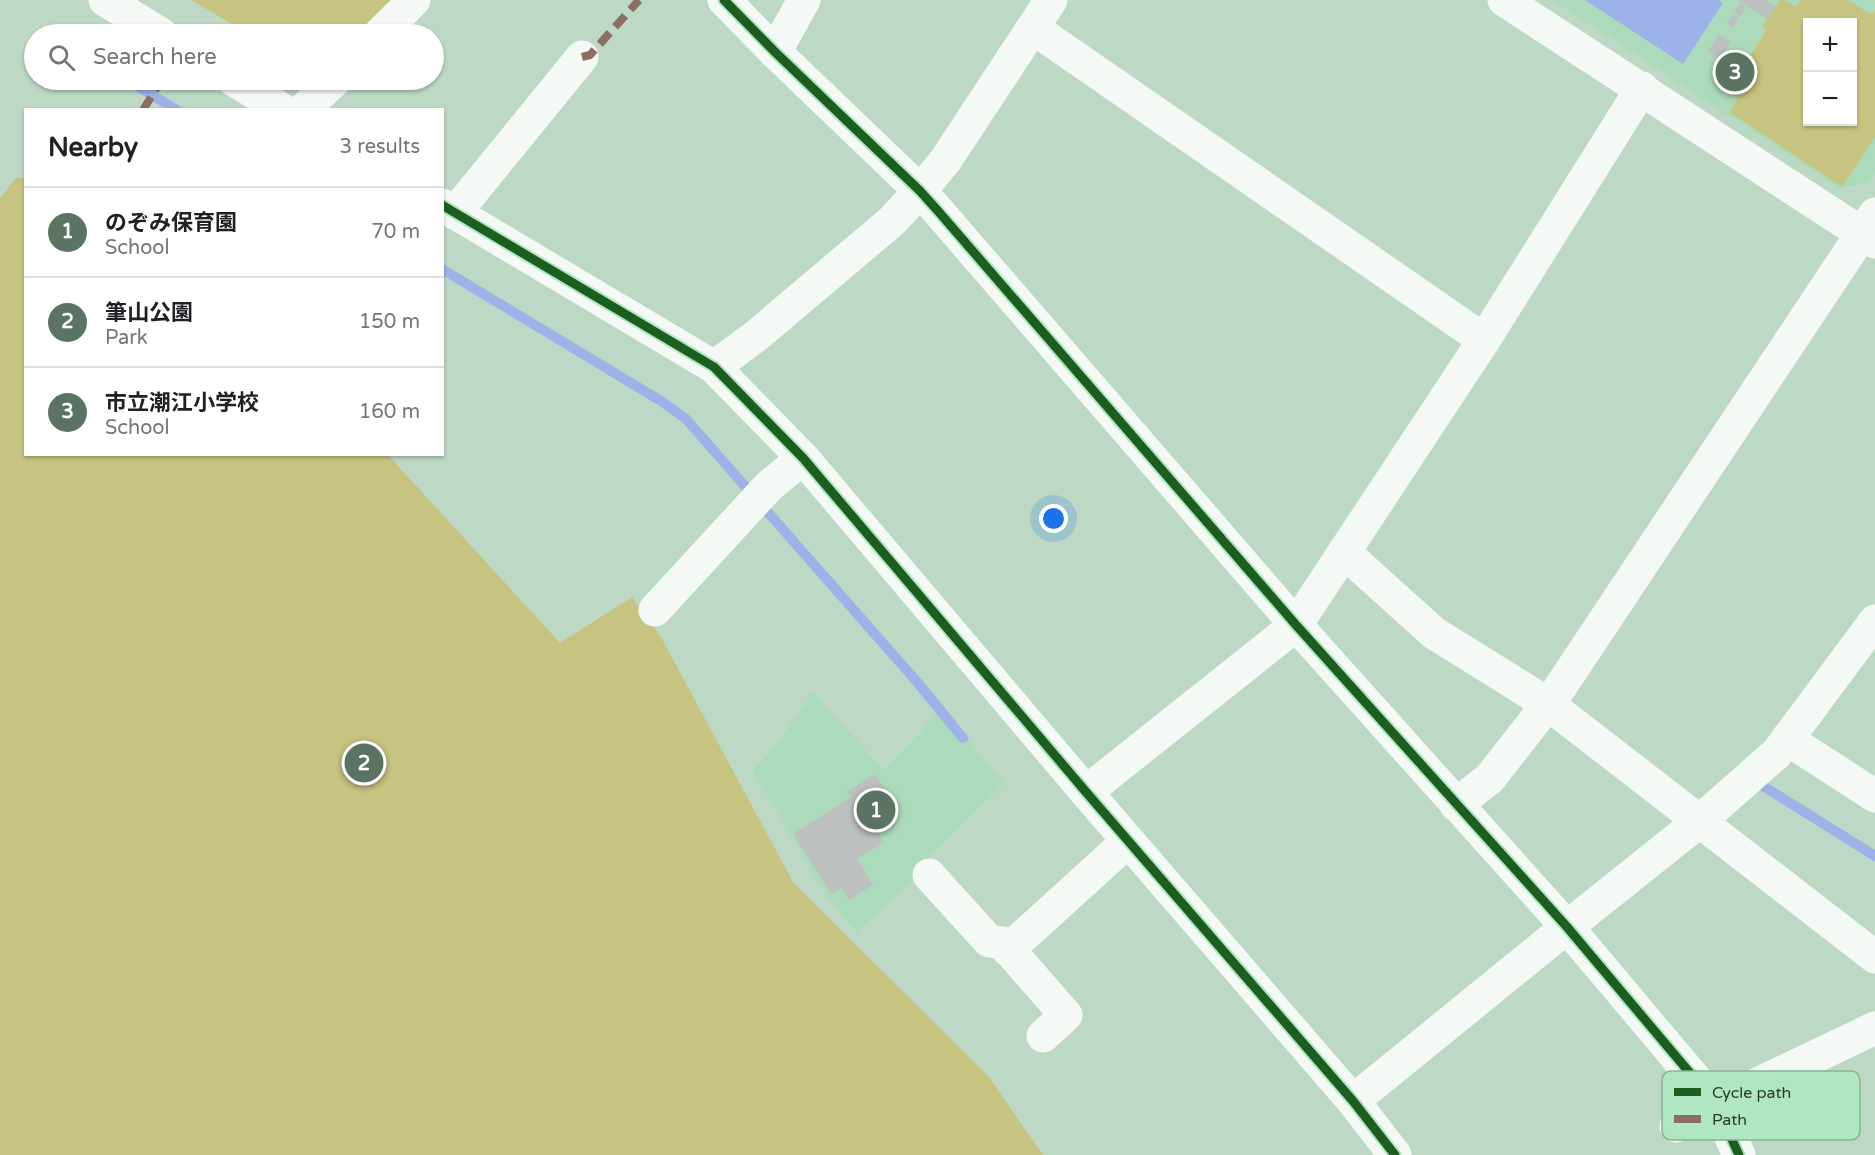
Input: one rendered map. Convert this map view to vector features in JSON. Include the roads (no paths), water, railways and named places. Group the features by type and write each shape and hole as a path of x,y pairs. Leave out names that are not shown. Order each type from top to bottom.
{"street":[{"path":"105,0 145,24"},
{"path":"390,24 414,0"},
{"path":"724,0 920,191 1296,625 1567,927 1688,1071"},
{"path":"775,52 804,0"},
{"path":"714,367 756,336 892,221 920,191 945,161 1051,0"},
{"path":"1456,805 1490,778 1548,704 1871,230 1504,0"},
{"path":"1033,28 1484,340"},
{"path":"582,57 449,209 714,367 803,458 1086,792 1353,1101 1395,1155"},
{"path":"1086,792 1296,625 1484,340 1642,88"},
{"path":"250,90 280,108"},
{"path":"305,108 324,90"},
{"path":"655,610 770,486 803,458"},
{"path":"1344,552 1434,633 1548,704 1701,820 1875,957"},
{"path":"1353,1101 1701,820 1777,753 1875,621"},
{"path":"1787,739 1875,796"},
{"path":"1008,950 1128,841"},
{"path":"929,874 989,941 1003,943 1066,1014 1043,1036"},
{"path":"1785,1071 1875,1028"},
{"path":"1732,1140 1739,1155"}],"water":[{"path":"1585,0 1718,0 1723,3 1683,64"}],"waterway":[{"path":"144,90 174,108"},
{"path":"444,270 661,401 686,419 917,682 963,738"},
{"path":"1763,786 1875,856"}],"place":[{"name":"市立潮江小学校","path":"1735,72"},
{"name":"筆山公園","path":"364,763"},
{"name":"のぞみ保育園","path":"876,810"}]}
